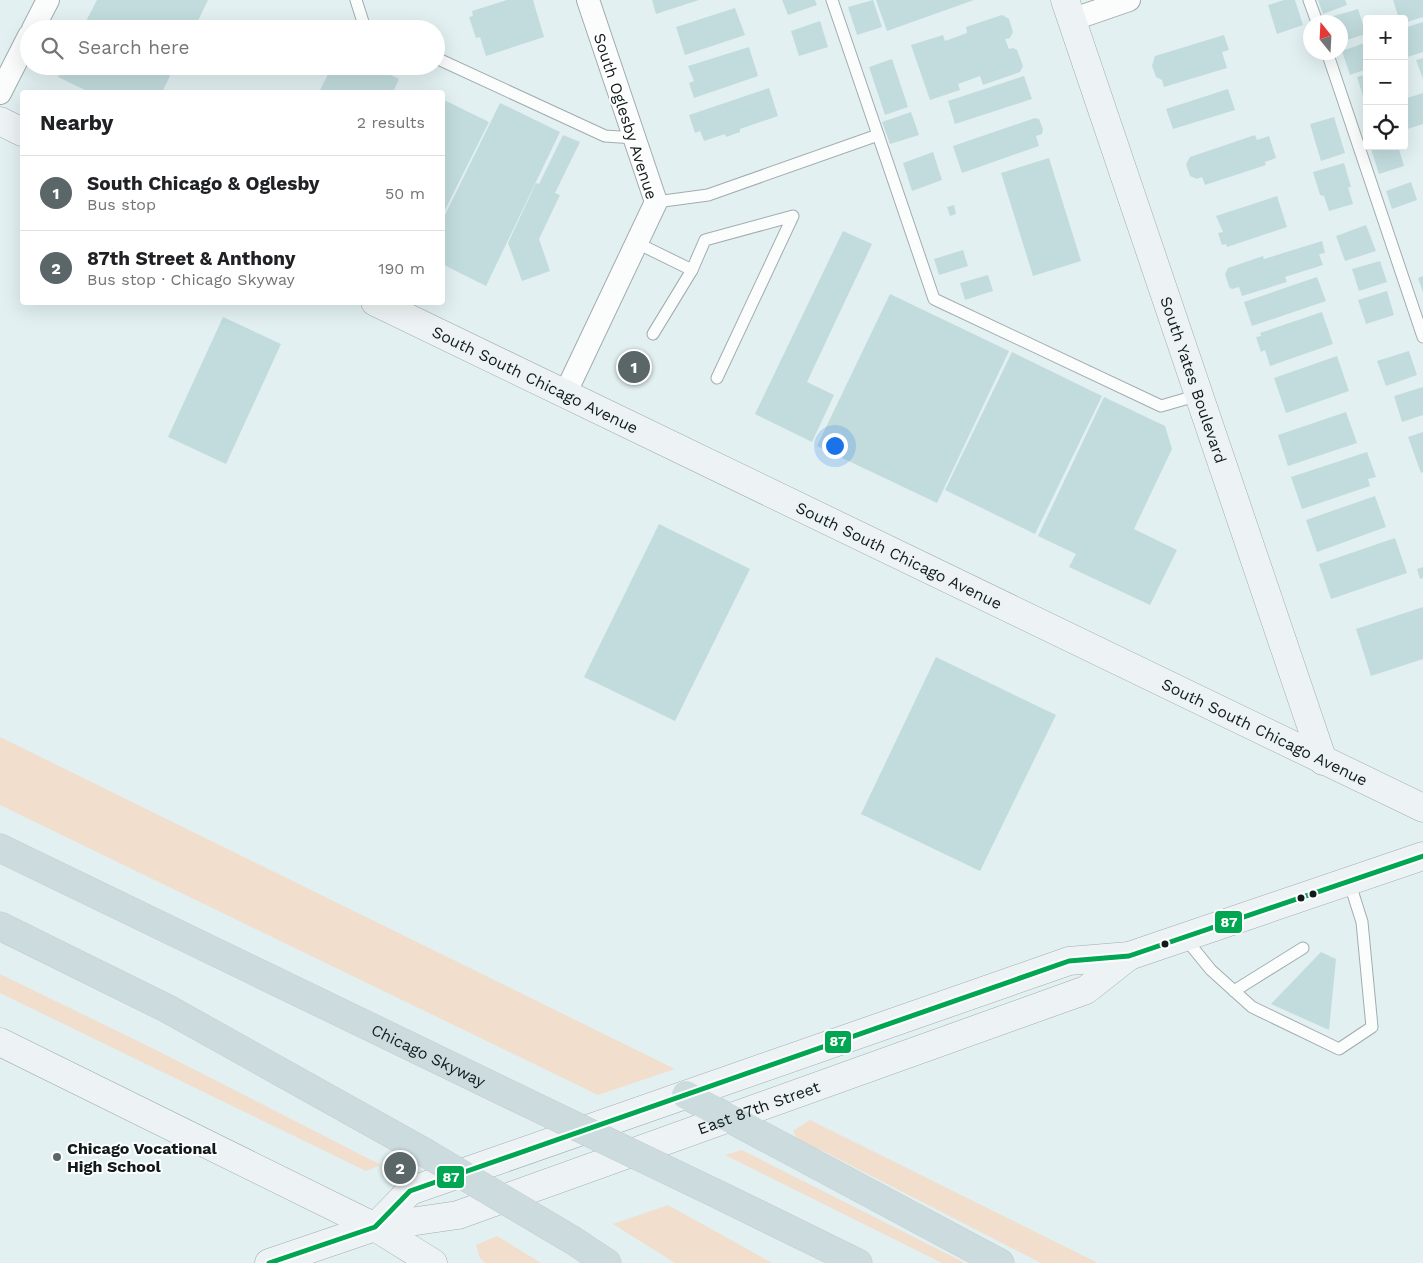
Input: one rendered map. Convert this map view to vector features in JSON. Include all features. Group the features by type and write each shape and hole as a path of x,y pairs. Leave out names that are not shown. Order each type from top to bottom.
{"highway":[{"name":"Chicago Skyway","path":"0,848 858,1263"},
{"path":"0,926 168,1009 424,1152 574,1241 607,1263"},
{"path":"686,1095 1000,1263"}],"main road":[{"name":"South Yates Boulevard","path":"1068,10 1323,761"},
{"path":"0,121 20,131"},
{"name":"South South Chicago Avenue","path":"381,305 1423,808"},
{"name":"East 87th Street","path":"375,1227 410,1192 1069,961 1129,956 1423,856"},
{"name":"East 87th Street","path":"269,1263 375,1227 451,1217 1086,990 1129,956"},
{"path":"0,1042 375,1227 433,1263"}],"street":[{"path":"38,20 48,0"},
{"name":"South Oglesby Avenue","path":"565,394 656,202 588,0"},
{"path":"1068,10 1129,0"},
{"path":"0,92 20,53"}],"lane":[{"path":"356,0 362,20"},
{"path":"832,0 934,299 1161,406 1199,395"},
{"path":"1309,0 1314,15"},
{"path":"1330,60 1423,337"},
{"path":"445,62 605,136 635,138"},
{"path":"656,202 708,195 878,135"},
{"path":"653,334 692,270 705,240 793,216 717,378"},
{"path":"637,243 692,270"},
{"path":"1184,938 1211,970 1252,1007 1339,1049 1372,1027 1362,922 1349,881"},
{"path":"1234,991 1304,948"}],"shaded area":[{"path":"0,737 675,1069 598,1095 0,805"},
{"path":"0,974 154,1049 381,1165 366,1171 0,993"},
{"path":"810,1120 1098,1263 1041,1263 819,1149 810,1152 799,1142 793,1131"},
{"path":"742,1150 965,1263 942,1263 725,1155"},
{"path":"668,1205 772,1263 675,1263 613,1224"},
{"path":"497,1236 541,1263 485,1263 480,1258 476,1245"}],"building":[{"path":"97,0 208,0 198,20 87,20"},
{"path":"507,0 533,0 544,37 486,56 480,37 476,38 469,17 473,16 472,11"},
{"path":"652,0 699,0 656,14"},
{"path":"782,0 815,0 817,5 788,15"},
{"path":"873,0 882,27 857,35 848,7"},
{"path":"876,0 974,0 887,31"},
{"path":"1284,0 1295,0 1303,25 1277,34 1268,5"},
{"path":"1318,0 1345,0 1347,5 1323,14"},
{"path":"1393,0 1423,0 1423,17 1408,22 1408,15 1398,15"},
{"path":"735,8 745,35 685,55 676,27"},
{"path":"1358,9 1363,25 1363,35 1348,40 1348,15 1337,15"},
{"path":"1002,15 1009,19 1013,32 1010,38 1005,39 1009,49 1017,50 1023,66 1020,72 983,85 980,76 958,84 960,90 930,100 911,45 943,35 945,41 967,33 966,27"},
{"path":"820,21 828,47 799,56 791,31"},
{"path":"1423,22 1423,52 1408,57 1408,27"},
{"path":"1224,35 1229,50 1222,52 1227,68 1164,87 1162,80 1156,77 1152,66 1155,56"},
{"path":"1363,43 1363,70 1350,75 1345,60 1348,60 1348,49"},
{"path":"749,47 758,76 694,98 689,83 694,81 688,66"},
{"path":"1423,58 1423,79 1416,60"},
{"path":"892,59 908,107 885,115 869,67"},
{"path":"59,75 170,75 163,90 85,90 58,77"},
{"path":"328,75 391,75 399,79 394,90 320,90"},
{"path":"1363,75 1363,96 1357,77"},
{"path":"1024,76 1032,99 955,124 948,101"},
{"path":"769,88 778,116 740,129 740,132 726,137 725,134 704,141 700,131 695,133 689,115"},
{"path":"1228,89 1235,110 1173,129 1166,109"},
{"path":"1423,93 1423,124 1408,129 1408,105 1408,98"},
{"path":"445,100 489,122 445,210"},
{"path":"500,103 560,132 486,286 445,266 445,215"},
{"path":"911,112 919,135 890,144 882,122"},
{"path":"1334,117 1345,153 1321,161 1310,124"},
{"path":"1035,118 1039,119 1043,129 1042,134 1036,136 1039,146 962,173 953,146"},
{"path":"563,135 580,142 555,193 560,195 539,239 550,271 522,281 508,243 536,183 539,184"},
{"path":"1255,135 1257,140 1269,136 1276,158 1265,162 1266,165 1205,185 1202,177 1197,179 1190,176 1186,164 1190,157"},
{"path":"1371,150 1399,150 1404,166 1379,174"},
{"path":"933,152 942,180 912,191 903,163"},
{"path":"1049,158 1081,261 1033,276 1001,173"},
{"path":"1344,163 1351,187 1348,187 1353,204 1329,211 1324,196 1320,195 1313,172"},
{"path":"1411,182 1417,200 1392,209 1386,191"},
{"path":"1277,196 1287,227 1227,247 1226,244 1222,245 1218,233 1223,232 1216,216"},
{"path":"954,205 956,214 950,216 947,207"},
{"path":"1366,225 1376,251 1345,261 1336,236"},
{"path":"843,231 872,244 807,382 834,395 812,442 755,414"},
{"path":"1322,241 1325,253 1319,254 1323,265 1285,277 1287,282 1242,296 1239,287 1232,289 1229,287 1225,274 1228,268 1263,256 1264,259"},
{"path":"963,250 968,266 939,275 934,259"},
{"path":"1380,261 1387,282 1359,291 1352,269"},
{"path":"988,275 993,291 965,300 960,283"},
{"path":"1423,276 1423,292 1418,278"},
{"path":"1317,277 1326,301 1252,326 1244,302"},
{"path":"1387,291 1394,315 1366,324 1358,300"},
{"path":"890,294 1009,351 937,503 817,446"},
{"path":"1322,312 1333,344 1270,366 1265,350 1261,352 1256,337 1261,336 1260,333"},
{"path":"223,317 281,344 226,464 168,437"},
{"path":"1409,351 1417,375 1386,386 1377,361"},
{"path":"1012,352 1102,396 1035,534 945,490"},
{"path":"1337,356 1349,391 1286,413 1274,378"},
{"path":"1423,387 1423,415 1402,422 1394,396"},
{"path":"1104,397 1165,426 1172,449 1134,529 1177,550 1150,605 1069,567 1076,554 1038,536"},
{"path":"1346,412 1357,443 1288,466 1278,435"},
{"path":"1423,432 1423,472 1421,473 1408,437"},
{"path":"1367,452 1376,477 1368,479 1370,486 1302,509 1291,477"},
{"path":"1375,496 1386,527 1317,552 1306,520"},
{"path":"659,524 750,569 675,721 584,677"},
{"path":"1395,538 1407,573 1331,599 1319,564"},
{"path":"1423,567 1423,578 1420,579 1417,569"},
{"path":"1423,607 1423,659 1371,676 1356,629"},
{"path":"936,657 1056,715 980,871 861,814"},
{"path":"1321,952 1336,959 1329,1030 1271,1004"}],"transit line":[{"name":"87","path":"269,1263 375,1227 410,1191 1069,961 1129,956 1423,856"}],"place":[{"name":"South Chicago & Oglesby","path":"634,367"},
{"name":"Chicago Vocational High School","path":"57,1157"},
{"name":"87th Street & Anthony","path":"400,1168"}]}
